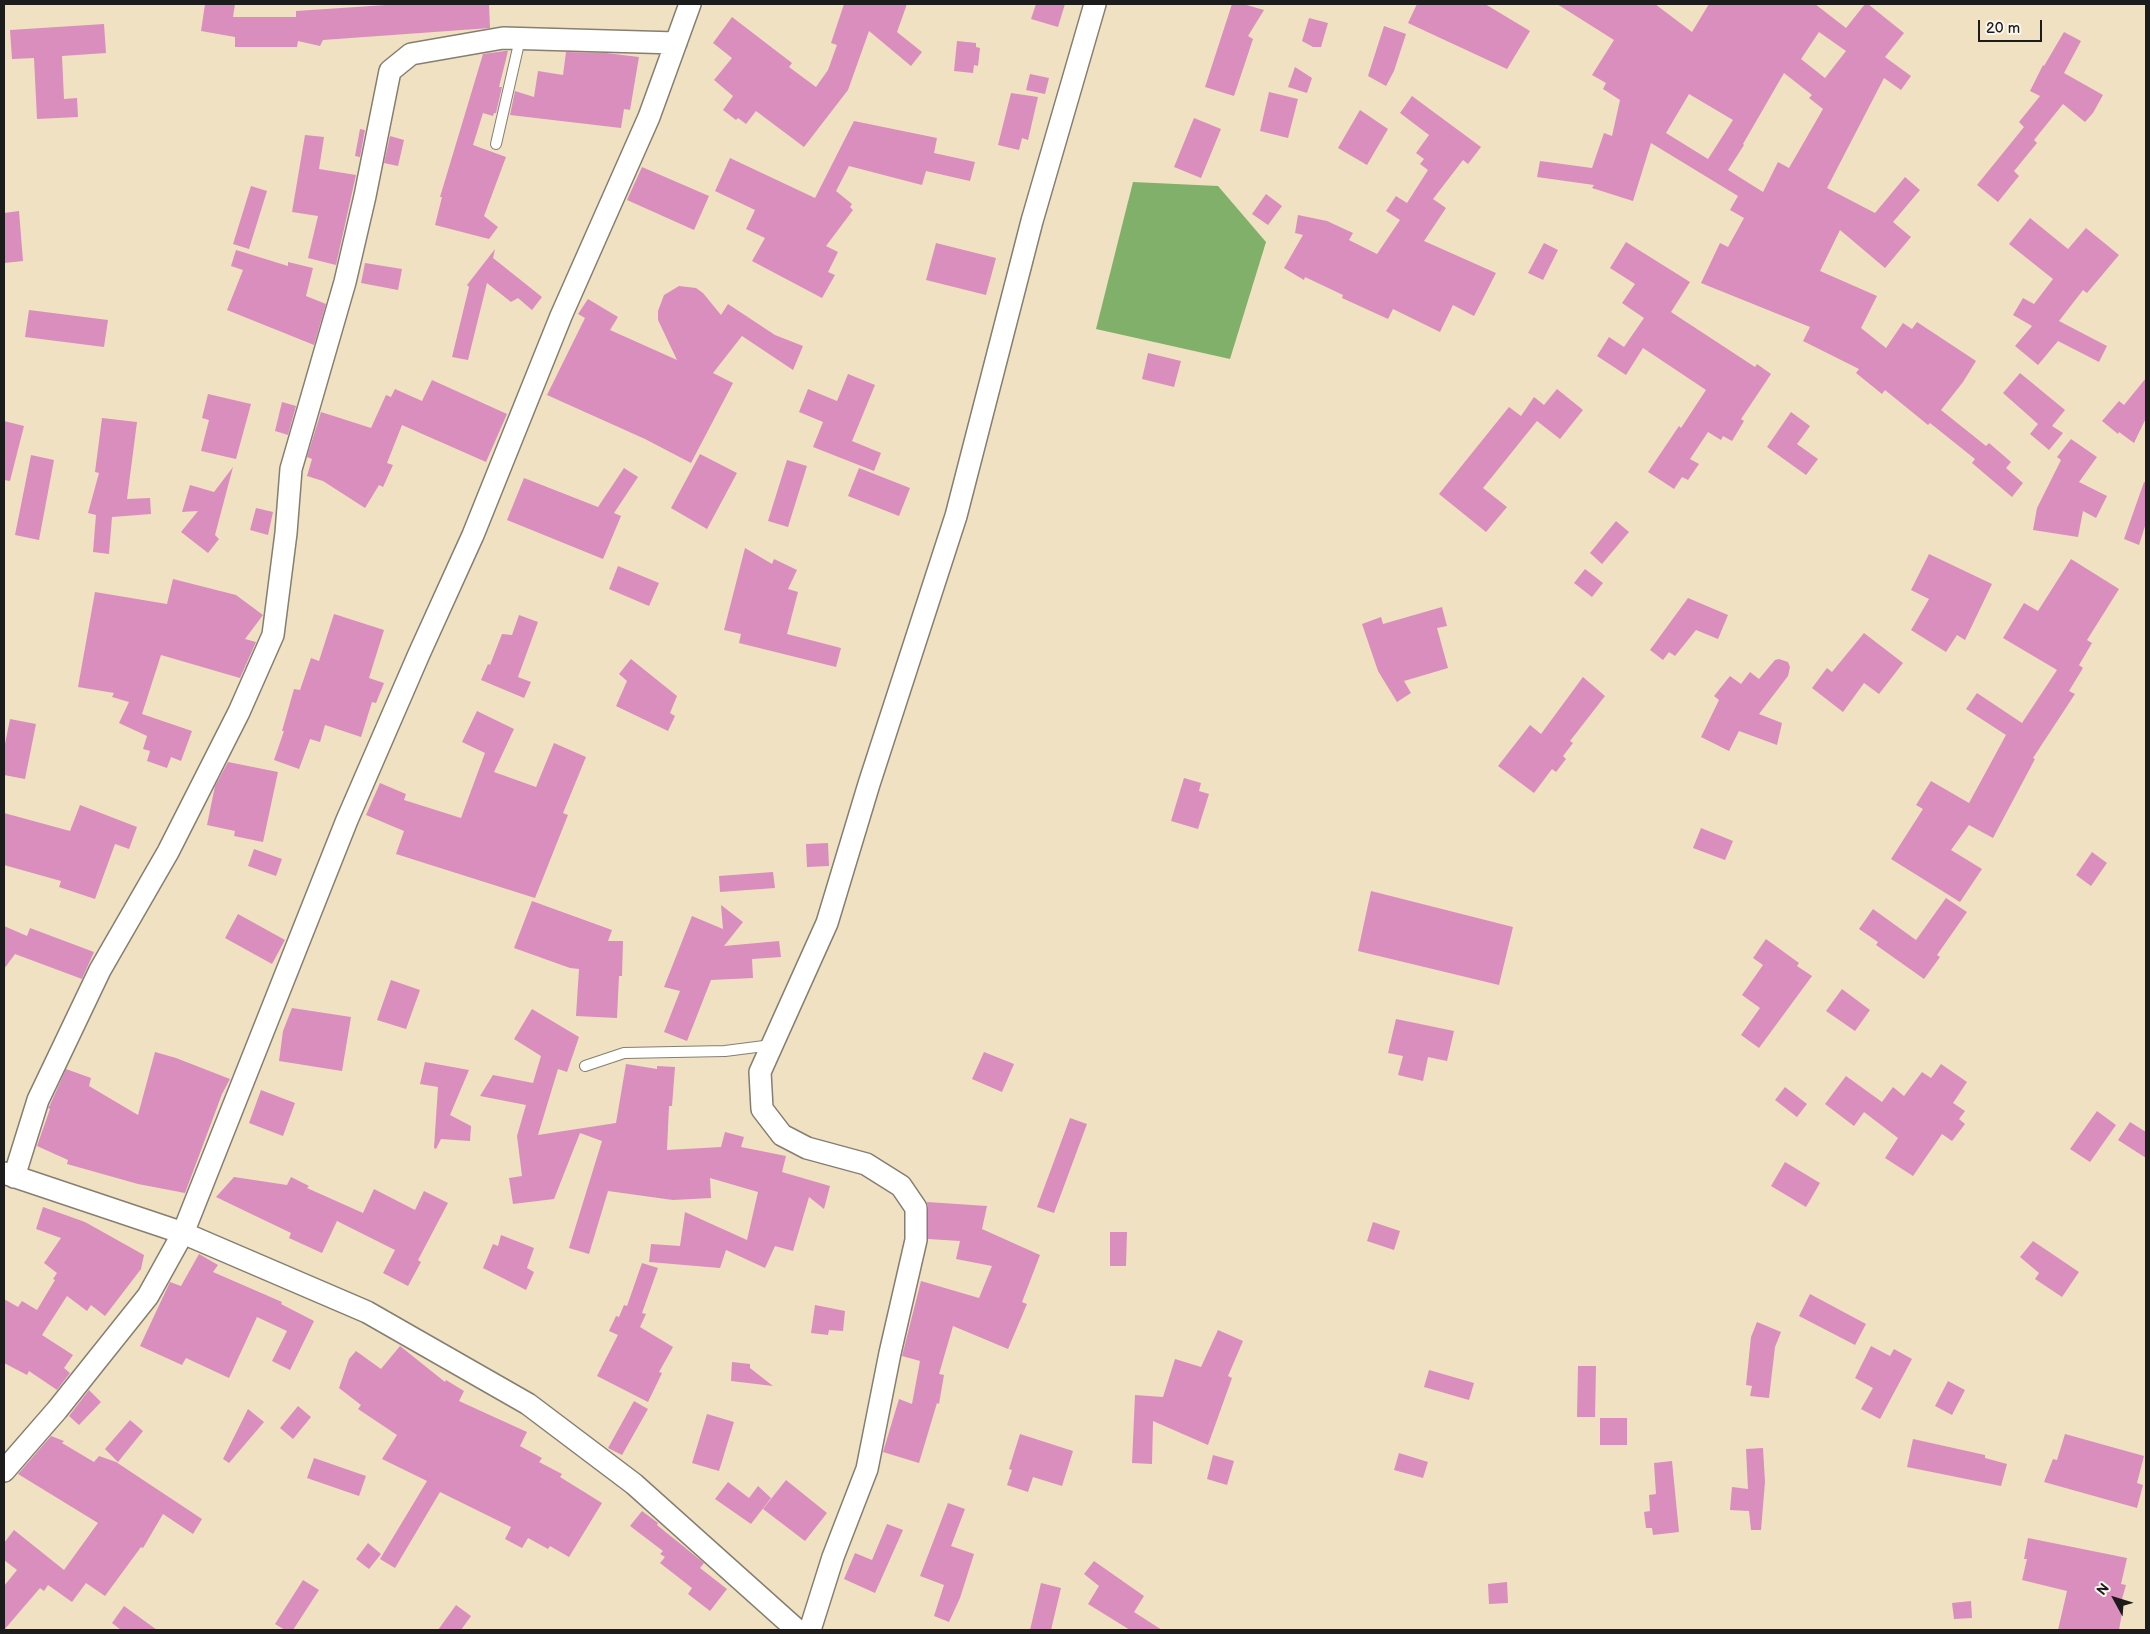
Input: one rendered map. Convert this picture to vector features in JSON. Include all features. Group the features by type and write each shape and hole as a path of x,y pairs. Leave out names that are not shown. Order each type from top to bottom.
{"street":[{"path":"4,1471 57,1410 148,1296 183,1233 347,820 473,535 561,316 649,117 690,4"},
{"path":"810,1630 833,1557 867,1470 890,1353 916,1240 916,1208 901,1186 866,1164 807,1148 782,1135 762,1109 760,1072 827,923 869,784 956,516 1032,221 1095,4"},
{"path":"676,43 502,38 411,54 390,71 365,196 345,282 291,469 286,533 273,635 239,712 168,852 100,970 38,1100 9,1175 183,1233 366,1312 528,1404 634,1484 796,1630"}],"lane":[{"path":"496,144 520,39"},
{"path":"585,1066 624,1054 725,1051 772,1045"}],"green space":[{"path":"1133,182 1218,186 1266,242 1230,359 1096,329"}],"building":[{"path":"205,4 235,4 233,17 296,17 296,11 401,4 489,4 490,28 323,40 320,46 298,41 297,47 235,47 235,37 201,31"},
{"path":"844,4 907,4 897,32 922,52 911,66 869,31 848,90 804,147 756,111 746,124 738,118 736,120 723,110 733,96 714,80 732,58 713,43 732,17 792,63 789,67 816,87 828,70 837,45 831,43"},
{"path":"1036,4 1065,4 1058,27 1031,19"},
{"path":"1232,4 1243,4 1264,10 1248,36 1253,39 1234,96 1205,87"},
{"path":"1417,4 1485,4 1530,31 1507,69 1408,23"},
{"path":"1557,4 1655,4 1692,32 1709,4 1815,4 1846,28 1865,4 1868,4 1904,33 1885,57 1911,76 1901,90 1884,78 1827,188 1875,213 1905,177 1920,190 1893,222 1911,237 1885,268 1840,230 1820,271 1877,296 1861,328 1886,348 1903,323 1912,329 1917,322 1976,361 1963,382 1941,410 1986,446 1989,443 2011,462 2006,468 2023,483 2012,497 1972,463 1975,459 1930,423 1928,425 1885,390 1882,394 1856,373 1859,369 1803,341 1810,327 1701,283 1720,243 1728,247 1744,218 1730,210 1738,196 1651,143 1633,201 1592,188 1594,185 1537,177 1540,161 1592,168 1604,133 1612,136 1620,100 1603,89 1606,83 1592,75 1614,40","holes":["1819,32 1846,51 1825,78 1801,59","1784,73 1812,95 1809,98 1823,109 1789,168 1778,162 1763,192 1728,170","1689,94 1733,120 1708,159 1666,133"]},
{"path":"1309,18 1328,23 1321,47 1313,47 1302,41"},
{"path":"104,24 106,53 62,56 64,99 77,98 78,117 37,119 34,58 12,59 10,30"},
{"path":"1384,26 1406,34 1394,71 1386,86 1368,76"},
{"path":"2064,32 2081,41 2064,73 2103,95 2093,113 2085,122 2063,104 2034,140 2037,143 2014,171 2019,176 1998,202 1977,185 2024,127 2019,122 2040,96 2030,91 2043,65"},
{"path":"957,41 976,43 976,47 980,48 978,66 974,65 973,73 954,71"},
{"path":"508,51 499,87 502,87 496,113 493,116 483,113 473,145 506,157 484,216 498,227 489,239 435,225 442,197 440,197 483,54"},
{"path":"566,52 606,53 639,57 630,110 624,109 621,128 510,115 515,91 534,97 538,71 563,75"},
{"path":"1295,67 1312,78 1307,93 1288,87"},
{"path":"1030,74 1049,78 1045,94 1026,90"},
{"path":"1269,92 1298,99 1288,138 1260,131"},
{"path":"1011,93 1038,97 1028,140 1022,138 1019,150 998,145"},
{"path":"1412,96 1481,147 1468,164 1463,160 1433,199 1446,208 1424,241 1496,273 1474,316 1453,305 1440,332 1393,309 1388,319 1342,298 1343,295 1305,277 1304,280 1284,268 1303,235 1295,233 1298,215 1327,221 1353,233 1349,240 1377,254 1400,220 1386,211 1396,196 1407,203 1428,170 1420,164 1424,159 1416,153 1429,135 1400,113"},
{"path":"1360,110 1388,129 1367,165 1338,148"},
{"path":"1194,118 1221,129 1201,178 1174,167"},
{"path":"854,121 937,138 934,153 975,162 970,181 926,171 922,185 849,166 836,191 852,204 850,207 853,210 826,246 838,252 828,272 835,275 822,298 752,261 765,238 746,229 755,210 715,191 730,158 815,198"},
{"path":"360,129 365,130 360,157 355,156"},
{"path":"305,135 324,137 319,169 356,175 336,265 308,258 318,216 292,212"},
{"path":"390,136 404,140 398,166 384,163"},
{"path":"642,167 709,196 694,230 627,200"},
{"path":"251,186 267,191 249,249 233,244"},
{"path":"1266,194 1282,206 1268,225 1252,214"},
{"path":"19,211 23,261 4,263 4,213"},
{"path":"2030,218 2068,249 2086,228 2119,255 2087,293 2083,290 2059,321 2107,346 2099,362 2058,341 2038,365 2015,346 2032,326 2013,315 2023,298 2034,304 2053,279 2009,244"},
{"path":"1626,242 1690,282 1671,312 1755,367 1757,364 1771,374 1741,419 1744,421 1732,441 1723,436 1721,440 1708,432 1690,459 1699,464 1688,480 1682,477 1674,489 1648,472 1679,426 1681,428 1706,390 1643,348 1626,375 1597,356 1609,337 1624,347 1644,318 1622,303 1635,284 1610,268"},
{"path":"936,243 996,258 986,295 926,280"},
{"path":"1544,243 1558,250 1543,280 1528,273"},
{"path":"495,249 493,258 542,297 532,310 518,298 511,302 487,283 468,360 452,357 469,287 467,285"},
{"path":"236,250 288,266 288,262 313,268 306,296 326,304 314,345 227,310 243,270 231,266"},
{"path":"365,263 402,269 398,290 361,283"},
{"path":"679,286 696,288 703,293 721,315 728,304 775,335 803,346 793,370 742,336 713,373 733,383 691,463 645,439 547,395 585,318 578,314 588,299 618,317 610,330 677,360 658,320 658,311 664,295"},
{"path":"29,310 108,320 104,347 25,337"},
{"path":"1148,353 1181,361 1174,387 1142,379"},
{"path":"2020,373 2065,410 2052,426 2063,433 2049,450 2030,434 2038,424 2003,393"},
{"path":"848,374 875,385 852,441 881,453 874,471 813,447 823,422 799,412 808,389 837,401"},
{"path":"2146,378 2146,418 2134,443 2119,432 2118,434 2102,421 2119,401 2124,405"},
{"path":"432,380 507,414 486,462 402,425 387,463 393,465 383,487 379,485 365,508 323,481 307,476 312,459 307,457 321,412 371,428 386,395 391,397 395,389 422,401"},
{"path":"1557,389 1583,410 1560,439 1537,421 1483,488 1507,507 1486,532 1439,494 1509,407 1521,416 1534,397 1544,405"},
{"path":"208,394 251,404 236,459 201,451 209,420 202,418"},
{"path":"282,402 296,406 288,435 275,431"},
{"path":"1791,412 1810,426 1797,444 1818,459 1806,475 1767,447"},
{"path":"102,418 137,422 127,499 150,498 151,514 112,517 109,554 93,552 96,515 88,513 99,473 95,472"},
{"path":"4,421 24,426 10,481 4,480"},
{"path":"2071,439 2097,457 2079,482 2107,496 2096,518 2083,511 2078,537 2033,530 2037,508 2061,460 2057,457"},
{"path":"700,454 737,473 707,529 671,508"},
{"path":"31,455 54,460 39,540 15,535"},
{"path":"787,460 807,466 788,527 768,521"},
{"path":"233,467 215,535 219,539 208,553 181,532 198,511 182,512 190,485 214,492"},
{"path":"624,468 638,477 614,513 621,516 603,559 507,520 524,478 598,507"},
{"path":"859,468 910,488 899,516 848,496"},
{"path":"2144,482 2146,483 2146,523 2139,545 2124,539"},
{"path":"256,508 273,512 268,535 250,530"},
{"path":"1616,521 1629,532 1602,564 1590,553"},
{"path":"745,548 772,564 774,559 797,570 788,589 798,592 787,634 841,648 836,667 739,643 741,634 724,630"},
{"path":"1929,554 1992,584 1965,640 1957,635 1946,652 1911,630 1929,599 1911,590"},
{"path":"2071,559 2119,589 2087,640 2092,643 2079,665 2083,668 2069,691 2075,694 2033,758 2035,759 1993,838 1969,825 1951,850 1982,869 1960,902 1891,859 1923,809 1916,805 1931,781 1969,803 2006,735 1966,709 1977,693 2022,723 2057,670 2003,638 2024,603 2038,611"},
{"path":"618,566 659,583 649,606 609,589"},
{"path":"1585,569 1603,583 1592,597 1574,583"},
{"path":"173,579 236,595 263,615 245,639 256,642 240,678 161,655 142,714 192,731 181,761 171,757 167,768 147,761 150,751 143,749 147,736 119,723 129,702 112,697 114,693 78,687 95,592 167,604"},
{"path":"1688,598 1728,615 1718,639 1696,630 1675,656 1669,652 1663,660 1650,650"},
{"path":"1442,607 1447,626 1437,628 1448,668 1404,681 1411,693 1397,702 1378,671 1362,624 1381,617 1383,624"},
{"path":"334,614 384,630 369,678 384,683 376,703 372,702 361,737 325,725 320,742 310,739 299,769 274,760 284,731 282,731 294,689 300,690 311,658 319,661"},
{"path":"519,615 538,622 518,677 531,682 524,698 481,680 488,664 490,665 502,634 512,635"},
{"path":"1864,633 1903,663 1879,694 1864,683 1843,712 1812,688 1827,668 1832,672"},
{"path":"631,659 677,696 670,713 675,716 668,731 616,706 627,681 619,674"},
{"path":"1779,659 1788,662 1790,667 1788,676 1759,714 1782,723 1777,745 1739,731 1729,751 1701,737 1719,700 1714,696 1730,676 1741,684 1750,672 1759,679 1775,660"},
{"path":"1583,677 1605,696 1570,741 1573,743 1563,756 1566,759 1556,772 1552,769 1534,793 1498,766 1530,725 1541,734"},
{"path":"477,711 514,729 494,772 536,787 554,743 586,757 563,813 568,815 535,898 396,854 404,831 366,815 380,783 406,794 404,800 461,818 485,753 462,742"},
{"path":"10,719 36,724 25,779 4,775 4,749"},
{"path":"228,762 278,772 263,842 234,836 235,831 207,825 215,786"},
{"path":"1184,778 1201,783 1199,791 1209,794 1198,829 1171,821"},
{"path":"80,805 137,827 129,849 115,844 95,899 59,887 61,881 4,865 4,813 70,831"},
{"path":"1701,828 1733,841 1725,860 1693,848"},
{"path":"828,843 829,866 807,867 806,844"},
{"path":"254,849 282,859 276,876 248,866"},
{"path":"2092,852 2107,863 2091,886 2076,875"},
{"path":"773,872 775,888 720,892 719,876"},
{"path":"1371,891 1513,927 1499,985 1358,951"},
{"path":"1946,898 1967,912 1937,955 1940,957 1924,979 1876,945 1878,942 1859,929 1873,909 1916,940"},
{"path":"532,901 612,930 608,941 623,941 622,976 619,976 617,1018 576,1016 579,969 570,968 514,948"},
{"path":"721,905 743,922 724,946 779,941 781,957 752,959 753,978 711,980 687,1041 664,1032 680,991 664,987 692,916 723,929"},
{"path":"238,914 285,940 272,964 225,938"},
{"path":"4,926 27,936 30,928 94,952 82,979 15,954 4,969"},
{"path":"1766,939 1799,963 1797,966 1812,976 1759,1048 1741,1035 1760,1008 1742,995 1763,965 1753,958"},
{"path":"391,980 420,990 406,1029 377,1020"},
{"path":"1842,989 1870,1010 1855,1031 1826,1011"},
{"path":"292,1008 351,1017 342,1071 279,1061 283,1031"},
{"path":"532,1009 579,1037 567,1072 558,1069 538,1135 616,1123 626,1064 657,1069 657,1066 675,1067 672,1106 669,1106 667,1150 721,1147 725,1132 744,1137 741,1147 786,1156 782,1172 830,1186 824,1209 809,1197 793,1251 775,1246 765,1268 726,1250 720,1268 649,1262 651,1244 680,1246 685,1212 747,1240 758,1192 710,1178 711,1198 673,1200 608,1191 589,1254 569,1248 602,1141 580,1133 554,1199 513,1204 509,1178 522,1176 517,1136 526,1105 480,1096 493,1075 533,1083 541,1056 514,1039"},
{"path":"1396,1019 1454,1031 1447,1061 1428,1057 1423,1081 1398,1075 1403,1056 1388,1053"},
{"path":"155,1052 230,1079 222,1094 185,1193 138,1184 67,1164 68,1160 37,1146 50,1109 48,1108 66,1069 91,1078 89,1086 138,1115"},
{"path":"984,1052 1014,1064 1002,1092 972,1079"},
{"path":"425,1062 469,1070 450,1115 471,1126 470,1141 441,1139 436,1149 434,1148 438,1087 420,1084"},
{"path":"1941,1064 1967,1082 1953,1103 1965,1111 1959,1119 1965,1124 1952,1141 1942,1134 1913,1176 1885,1158 1898,1138 1864,1112 1854,1126 1825,1104 1846,1076 1882,1102 1893,1087 1904,1096 1922,1072 1931,1078"},
{"path":"1785,1087 1807,1104 1797,1117 1775,1100"},
{"path":"261,1090 295,1103 283,1136 249,1123"},
{"path":"2097,1111 2116,1125 2090,1162 2070,1149"},
{"path":"1070,1118 1087,1124 1054,1213 1037,1207"},
{"path":"2130,1122 2146,1132 2146,1158 2118,1140"},
{"path":"1785,1162 1820,1183 1806,1207 1771,1186"},
{"path":"234,1177 287,1185 291,1177 309,1186 307,1188 363,1213 374,1189 415,1210 424,1191 448,1203 418,1260 421,1262 408,1286 383,1273 395,1250 337,1221 322,1253 289,1238 291,1233 216,1197"},
{"path":"927,1202 987,1206 982,1229 1040,1255 1022,1302 1027,1304 1008,1349 953,1326 939,1374 944,1375 939,1404 937,1403 919,1463 883,1452 899,1399 912,1404 920,1361 902,1356 921,1281 979,1298 992,1266 956,1259 960,1241 928,1239"},
{"path":"43,1207 85,1222 144,1255 141,1269 105,1316 91,1305 87,1311 67,1296 42,1335 73,1355 64,1368 70,1373 57,1390 29,1371 27,1375 4,1363 4,1299 18,1307 22,1301 37,1310 55,1280 53,1279 57,1273 44,1263 61,1238 36,1229"},
{"path":"1373,1222 1400,1231 1394,1250 1367,1241"},
{"path":"1110,1232 1127,1232 1126,1266 1110,1266"},
{"path":"501,1235 534,1248 527,1268 534,1272 526,1290 483,1268 493,1244 498,1246"},
{"path":"2033,1241 2079,1272 2062,1297 2035,1279 2039,1273 2020,1257"},
{"path":"199,1254 218,1265 213,1272 282,1302 281,1304 314,1321 290,1370 272,1361 287,1331 257,1317 229,1378 186,1358 182,1365 140,1346 170,1282 181,1286"},
{"path":"642,1263 658,1268 642,1313 646,1314 640,1327 673,1347 659,1372 662,1373 648,1402 597,1376 618,1335 609,1331 616,1316 619,1317 624,1305 627,1306"},
{"path":"1810,1294 1866,1324 1855,1345 1799,1316"},
{"path":"815,1305 845,1311 843,1331 829,1330 828,1335 811,1333"},
{"path":"1757,1322 1781,1332 1775,1347 1769,1398 1750,1396 1752,1386 1746,1385 1751,1337"},
{"path":"1218,1330 1243,1341 1228,1376 1232,1378 1208,1445 1153,1421 1152,1464 1132,1463 1135,1395 1163,1397 1175,1359 1201,1367"},
{"path":"400,1346 445,1382 446,1380 464,1391 459,1401 527,1432 520,1446 542,1458 539,1462 562,1474 560,1477 602,1503 569,1557 550,1546 548,1549 528,1538 522,1548 505,1539 511,1527 440,1492 395,1568 380,1559 427,1481 382,1459 397,1435 358,1409 361,1405 339,1388 349,1359 356,1351 381,1369"},
{"path":"1871,1346 1890,1356 1894,1349 1912,1359 1880,1419 1861,1409 1873,1388 1855,1378"},
{"path":"732,1362 750,1364 750,1368 773,1386 731,1381"},
{"path":"1578,1366 1596,1366 1595,1417 1577,1417"},
{"path":"1429,1370 1474,1383 1469,1400 1424,1387"},
{"path":"1948,1381 1965,1390 1952,1415 1935,1406"},
{"path":"89,1390 101,1402 79,1425 69,1416"},
{"path":"634,1401 648,1409 622,1455 608,1448"},
{"path":"298,1406 311,1417 293,1439 280,1428"},
{"path":"248,1409 264,1422 229,1463 223,1459"},
{"path":"707,1414 734,1422 719,1471 692,1463"},
{"path":"1600,1418 1627,1418 1627,1445 1600,1445"},
{"path":"130,1420 143,1431 118,1462 105,1449"},
{"path":"1020,1434 1073,1451 1062,1486 1033,1477 1028,1492 1007,1485 1012,1470 1009,1469"},
{"path":"2065,1434 2144,1456 2137,1483 2143,1485 2137,1508 2044,1482 2053,1459 2057,1460"},
{"path":"51,1436 64,1441 62,1443 94,1462 99,1456 116,1462 202,1519 193,1534 163,1514 143,1548 141,1547 105,1596 86,1583 72,1602 48,1585 44,1591 40,1588 4,1630 4,1586 17,1570 4,1560 4,1543 14,1530 64,1570 98,1523 18,1474"},
{"path":"1913,1439 1985,1455 1985,1458 2007,1464 2001,1486 1907,1467"},
{"path":"1763,1448 1765,1482 1761,1530 1751,1530 1749,1511 1730,1510 1732,1487 1748,1489 1746,1449"},
{"path":"1399,1453 1428,1462 1423,1478 1394,1470"},
{"path":"1213,1455 1234,1461 1227,1485 1207,1479"},
{"path":"314,1458 366,1476 359,1496 307,1478"},
{"path":"1672,1461 1679,1532 1653,1535 1652,1528 1646,1528 1644,1512 1650,1511 1649,1495 1656,1494 1654,1463"},
{"path":"786,1480 827,1513 805,1541 763,1509"},
{"path":"728,1482 749,1498 758,1486 771,1498 751,1524 715,1499"},
{"path":"948,1503 965,1509 951,1546 974,1554 960,1598 949,1622 934,1616 944,1585 920,1576"},
{"path":"642,1511 704,1563 700,1568 727,1589 710,1611 688,1594 692,1588 660,1563 665,1557 660,1554 663,1551 630,1526"},
{"path":"887,1524 903,1530 875,1593 844,1579 855,1553 872,1560"},
{"path":"2028,1538 2127,1558 2121,1584 2126,1585 2120,1606 2123,1607 2119,1630 2058,1630 2067,1591 2022,1580 2027,1559 2024,1559"},
{"path":"368,1543 381,1554 369,1569 356,1559"},
{"path":"1094,1561 1144,1596 1134,1612 1162,1630 1130,1630 1088,1604 1099,1586 1084,1574"},
{"path":"303,1580 319,1590 293,1630 285,1630 275,1624"},
{"path":"1507,1582 1508,1603 1489,1604 1488,1584"},
{"path":"1041,1583 1061,1588 1051,1630 1030,1630"},
{"path":"1971,1601 1972,1618 1954,1619 1952,1603"},
{"path":"456,1605 471,1616 461,1630 438,1630"},
{"path":"124,1606 157,1630 121,1630 112,1623"}]}
